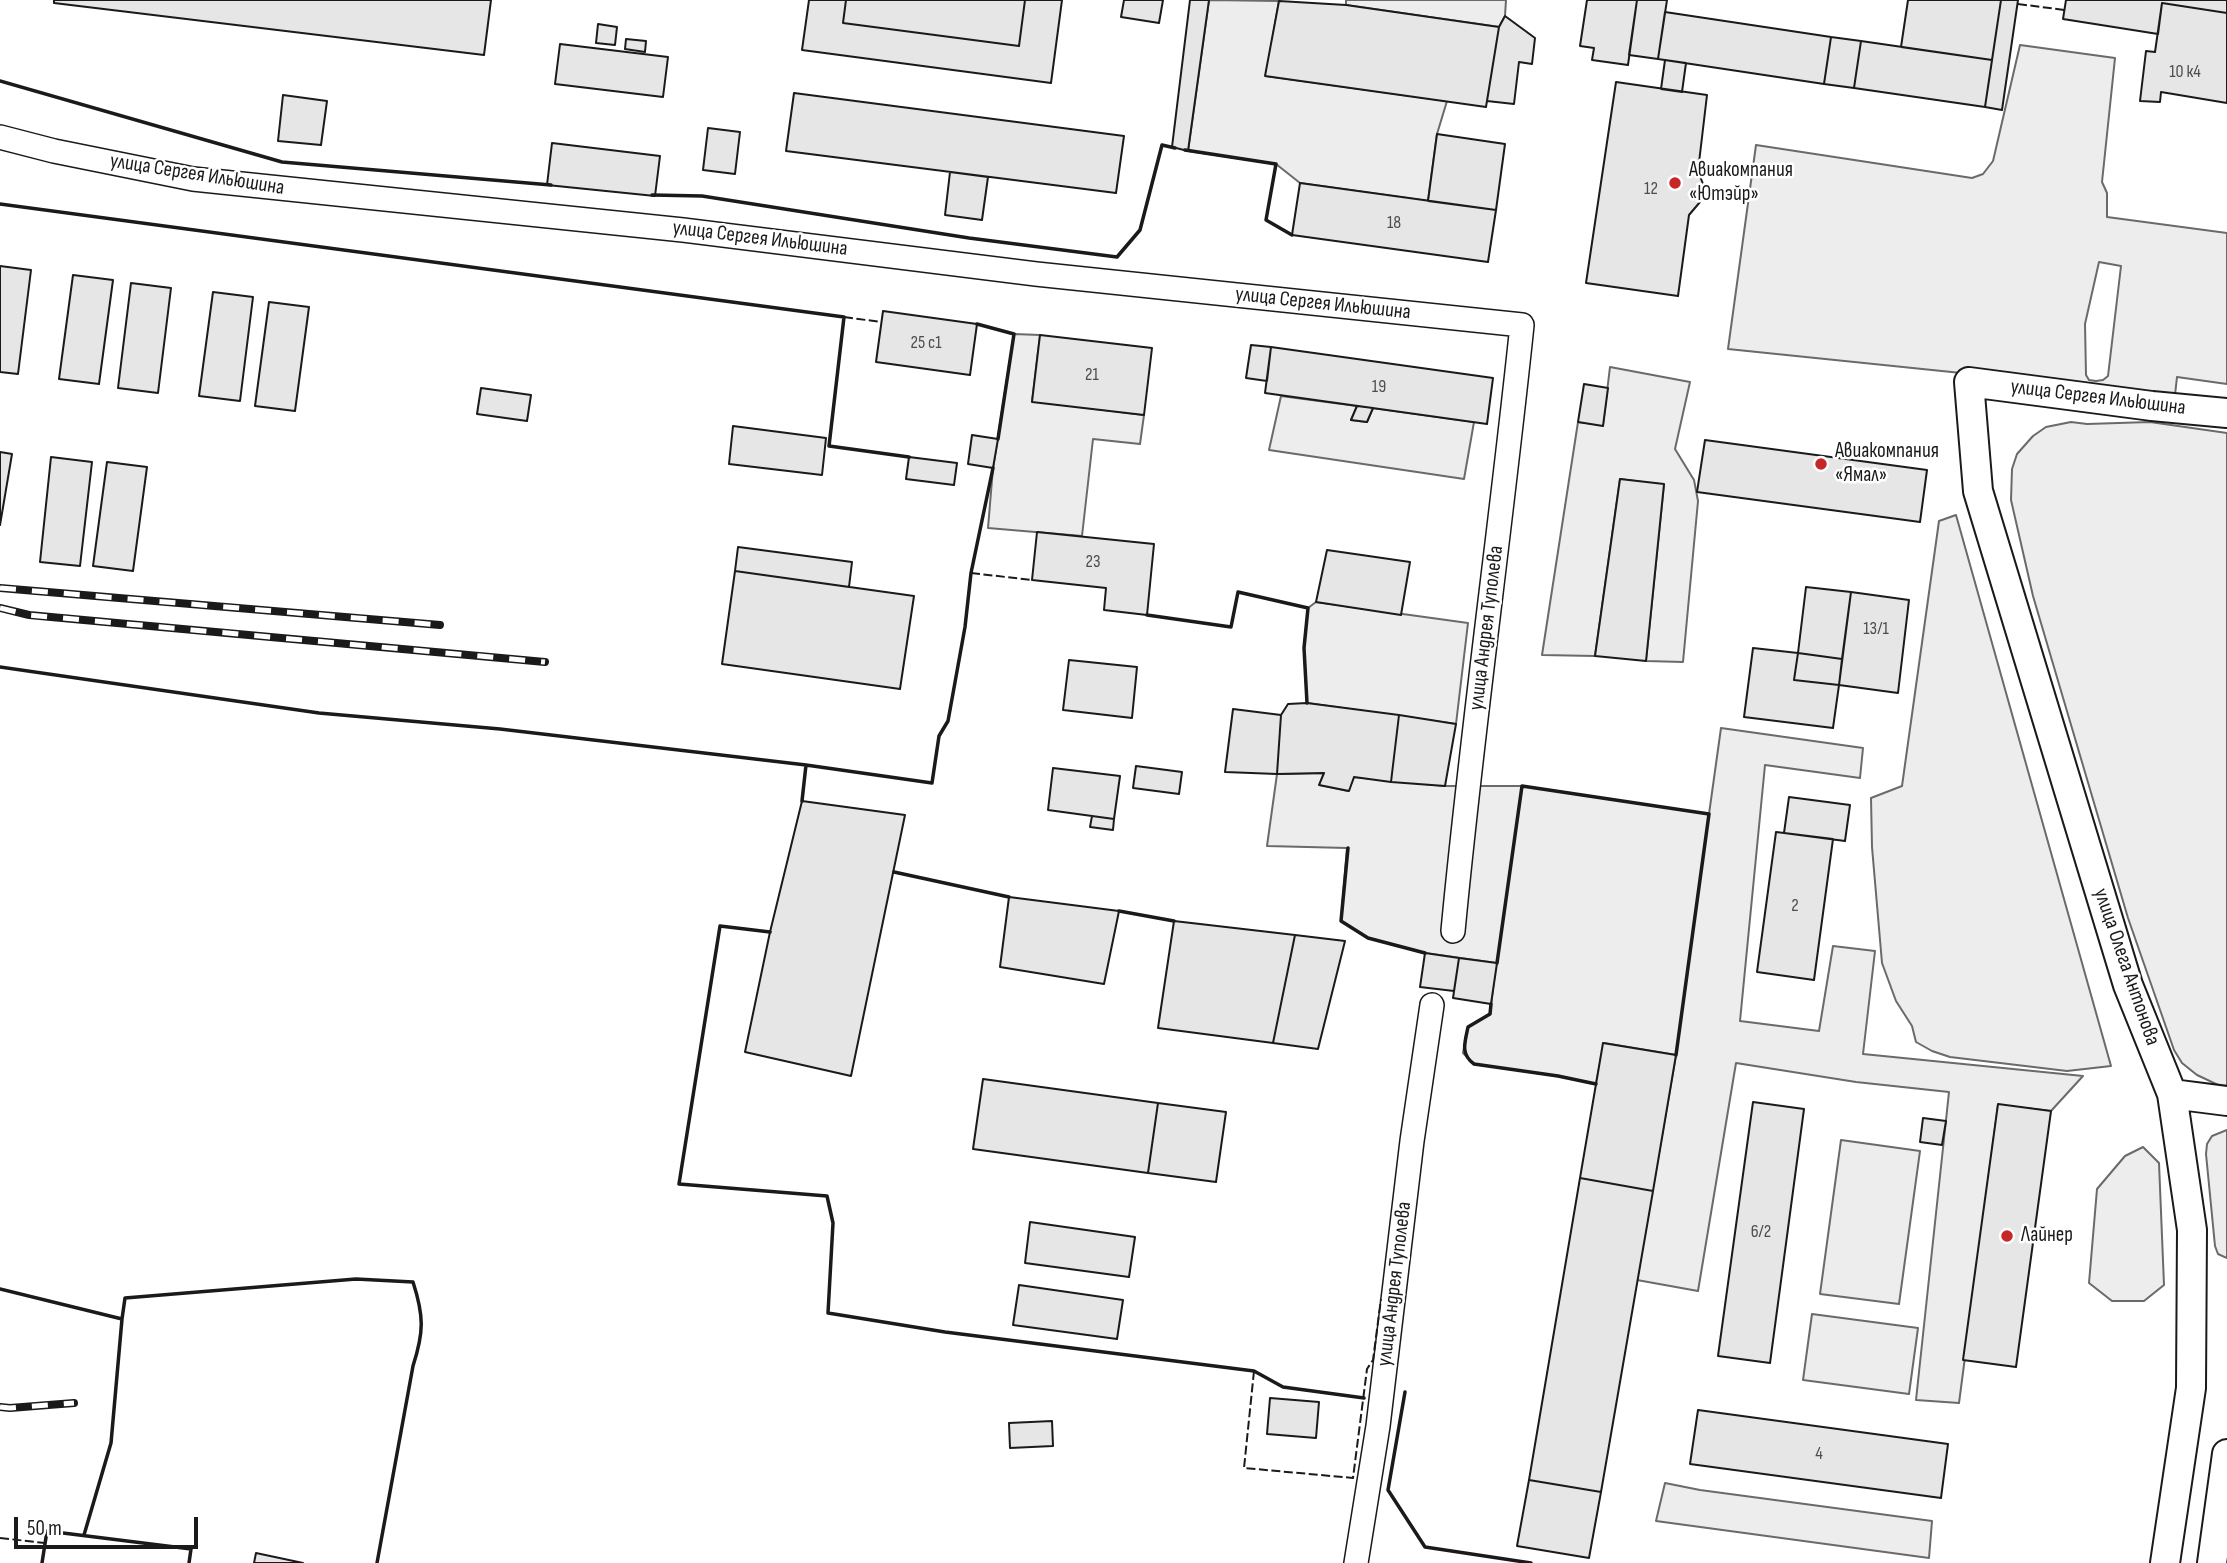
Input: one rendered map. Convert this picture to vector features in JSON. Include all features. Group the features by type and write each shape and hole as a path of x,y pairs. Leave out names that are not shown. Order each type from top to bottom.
{"street":[{"name":"улица Сергея Ильюшина","path":"0,137 54,151 193,179 683,230 1036,274 1522,325"},
{"name":"улица Андрея Туполева","path":"1453,931 1469,769 1482,681 1522,325"},
{"name":"улица Сергея Ильюшина","path":"1969,382 2152,407 2227,413"},
{"name":"улица Олега Антонова","path":"1969,382 1978,491 2128,985 2172,1094 2192,1230 2191,1388 2165,1563"},
{"name":"улица Андрея Туполева","path":"1356,1563 1378,1426 1409,1165 1432,1005"},
{"path":"2172,1094 2227,1101"},
{"path":"2212,1563 2227,1454"}],"shaded area":[{"path":"1209,0 1279,1 1266,76 1447,101 1437,134 1428,201 1300,183 1276,164 1188,151"},
{"path":"1346,0 1506,0 1505,16 1499,27 1346,5"},
{"path":"2020,45 2115,58 2102,182 2107,193 2107,217 2227,233 2227,384 2177,377 2175,395 1728,349 1756,145 1972,178 1983,174 1993,161","holes":["2099,262 2121,266 2108,376 2103,380 2089,380 2086,375 2085,324"]},
{"path":"1014,334 1040,335 1032,401 1144,415 1140,444 1093,439 1082,536 988,528 993,468"},
{"path":"1610,367 1690,382 1675,449 1694,480 1698,501 1683,662 1646,661 1664,485 1620,479 1595,656 1542,655 1578,422 1603,425"},
{"path":"1281,396 1357,406 1351,420 1367,422 1373,408 1474,422 1464,479 1269,450"},
{"path":"2071,422 2150,422 2227,433 2227,1089 2197,1075 2182,1063 2174,1050 2128,918 2033,596 2011,500 2012,469 2017,454 2033,436 2046,427"},
{"path":"1956,515 2111,1066 2067,1071 1950,1057 1932,1051 1916,1042 1912,1026 1896,1001 1882,963 1872,847 1871,798 1902,786 1939,521"},
{"path":"1316,602 1468,623 1456,724 1307,703 1304,648 1308,608"},
{"path":"1721,728 1863,748 1860,778 1765,765 1740,1021 1819,1031 1833,946 1875,951 1863,1054 2083,1076 2051,1111 1998,1105 1959,1403 1916,1400 1949,1092 1856,1082 1736,1063 1698,1291 1637,1280 1676,1055 1604,1043 1596,1084 1474,1064 1463,1053 1468,1027 1490,1014 1496,963 1425,953 1368,938 1341,921 1347,848 1267,846 1277,774 1324,773 1320,785 1348,791 1354,777 1445,786 1522,786 1709,814"},
{"path":"2227,1130 2227,1258 2218,1254 2215,1246 2206,1154 2207,1144 2212,1136"},
{"path":"1841,1140 1920,1151 1899,1304 1820,1294"},
{"path":"2143,1147 2159,1163 2164,1285 2144,1301 2112,1301 2089,1283 2097,1189 2125,1156"},
{"path":"1812,1314 1918,1328 1909,1394 1803,1380"},
{"path":"1665,1483 1932,1521 1929,1558 1656,1521"}],"building":[{"path":"54,0 491,0 484,55 54,3"},
{"path":"809,0 846,0 843,23 1019,46 1025,0 1062,0 1051,83 802,50"},
{"path":"846,0 1025,0 1019,46 843,23"},
{"path":"1124,0 1163,0 1159,23 1121,17"},
{"path":"1190,0 1209,0 1188,151 1172,147"},
{"path":"1587,0 1637,0 1628,65 1592,60 1594,48 1580,46"},
{"path":"1637,0 1667,0 1658,59 1629,55"},
{"path":"1908,0 2001,0 1992,60 1901,47"},
{"path":"2001,0 2018,0 2002,110 1985,107"},
{"path":"2066,0 2227,0 2227,13 2162,3 2158,34 2063,19"},
{"path":"1279,1 1346,5 1499,27 1486,107 1265,76"},
{"path":"2162,3 2227,13 2227,103 2161,92 2160,102 2140,101 2146,51 2155,52"},
{"path":"1665,12 1831,37 1824,84 1658,59"},
{"path":"1505,16 1535,38 1532,64 1519,62 1514,104 1487,101 1499,27"},
{"path":"598,24 617,27 615,45 596,43"},
{"path":"1831,37 1861,41 1854,88 1824,84"},
{"path":"626,39 646,41 645,52 625,49"},
{"path":"1861,41 1992,60 1985,107 1854,88"},
{"path":"560,44 668,57 663,97 555,84"},
{"path":"1665,60 1686,63 1682,92 1661,89"},
{"path":"1616,82 1707,95 1698,171 1703,184 1700,202 1689,215 1678,296 1586,283"},
{"path":"794,93 1124,136 1116,193 786,151"},
{"path":"283,95 327,101 321,145 278,141"},
{"path":"708,128 740,132 735,174 703,170"},
{"path":"1437,134 1505,144 1496,210 1428,201"},
{"path":"552,143 660,156 655,196 547,185"},
{"path":"950,172 988,177 982,220 945,215"},
{"path":"1300,183 1496,210 1488,262 1292,235"},
{"path":"0,266 31,270 18,374 0,372"},
{"path":"73,275 113,280 99,384 59,379"},
{"path":"131,283 171,288 158,393 118,388"},
{"path":"213,292 253,297 240,401 199,396"},
{"path":"269,302 309,307 295,411 255,406"},
{"path":"883,311 977,324 970,375 876,362"},
{"path":"1040,335 1152,348 1144,415 1032,402"},
{"path":"1251,345 1271,347 1267,381 1246,378"},
{"path":"1271,347 1493,378 1487,424 1265,393"},
{"path":"1584,384 1608,388 1603,426 1578,422"},
{"path":"481,388 531,395 527,421 477,414"},
{"path":"1357,406 1373,408 1367,422 1351,420"},
{"path":"733,426 826,438 822,475 729,464"},
{"path":"972,435 998,439 993,468 968,464"},
{"path":"1705,440 1927,470 1920,522 1697,492"},
{"path":"0,452 12,454 0,525"},
{"path":"51,457 92,462 80,566 40,562"},
{"path":"909,457 957,463 954,485 906,479"},
{"path":"107,462 147,467 133,571 93,566"},
{"path":"1620,479 1664,484 1646,661 1595,656"},
{"path":"1037,532 1154,544 1147,615 1104,610 1106,588 1032,580"},
{"path":"738,547 852,562 849,587 735,571"},
{"path":"1327,550 1410,562 1401,615 1316,602"},
{"path":"735,571 914,596 900,689 722,664"},
{"path":"1806,587 1851,592 1842,659 1798,653"},
{"path":"1851,592 1909,600 1898,693 1839,685"},
{"path":"1753,648 1798,653 1794,680 1839,685 1833,728 1744,717"},
{"path":"1798,653 1842,659 1839,685 1794,680"},
{"path":"1069,660 1137,667 1132,718 1063,710"},
{"path":"1307,703 1399,715 1391,782 1354,777 1349,791 1319,785 1324,773 1277,774 1281,715 1288,704"},
{"path":"1233,709 1281,715 1277,774 1225,772"},
{"path":"1399,715 1456,724 1445,786 1391,782"},
{"path":"1136,766 1182,772 1179,794 1133,788"},
{"path":"1053,768 1120,776 1114,819 1048,810"},
{"path":"1789,797 1850,805 1845,841 1784,833"},
{"path":"802,801 905,815 851,1076 745,1052 770,932"},
{"path":"1092,816 1114,819 1113,830 1090,827"},
{"path":"1776,832 1833,839 1814,980 1757,972"},
{"path":"1009,897 1119,911 1104,984 1000,967"},
{"path":"1174,921 1295,935 1273,1043 1158,1028"},
{"path":"1295,935 1345,941 1318,1049 1273,1043"},
{"path":"1425,953 1459,958 1454,991 1420,987"},
{"path":"1459,958 1497,963 1491,1004 1453,998"},
{"path":"1603,1043 1676,1055 1653,1191 1580,1178"},
{"path":"983,1079 1158,1103 1148,1173 973,1149"},
{"path":"1753,1102 1804,1109 1770,1363 1718,1356"},
{"path":"1158,1103 1226,1112 1216,1182 1148,1173"},
{"name":"Лайнер","path":"1998,1104 2051,1111 2016,1367 1963,1360"},
{"path":"1923,1118 1946,1121 1942,1145 1920,1142"},
{"path":"1580,1178 1653,1191 1601,1492 1529,1480"},
{"path":"1030,1222 1135,1237 1129,1277 1025,1263"},
{"path":"1019,1285 1123,1300 1117,1339 1013,1325"},
{"path":"1270,1398 1319,1402 1316,1438 1267,1434"},
{"path":"1698,1410 1948,1444 1941,1498 1690,1464"},
{"path":"1052,1421 1053,1446 1010,1448 1009,1423"},
{"path":"1529,1480 1601,1492 1589,1558 1517,1546"},
{"path":"256,1553 303,1563 254,1563"}],"railway":[{"path":"0,588 440,625"},
{"path":"0,608 29,615 545,662"},
{"path":"0,1407 74,1403"}],"fence":[{"path":"2018,4 2065,10"},
{"path":"844,317 881,322"},
{"path":"971,573 1032,580"},
{"path":"1254,1371 1244,1468 1353,1478 1367,1369 1373,1360 1381,1299"},
{"path":"0,1538 45,1543"}],"wall":[{"path":"0,81 282,162 551,185"},
{"path":"652,195 702,196 969,238 1117,257 1140,230 1162,145 1175,148"},
{"path":"1185,150 1276,164 1266,220 1292,235"},
{"path":"0,204 844,317 829,446 909,457"},
{"path":"977,324 1014,334 998,439"},
{"path":"0,667 319,713 500,729 806,765 932,783 939,736 948,721 965,627 971,573 993,468"},
{"path":"1147,615 1231,627 1238,592 1308,608 1304,648 1307,703"},
{"path":"802,801 806,765"},
{"path":"1497,963 1522,786 1709,814 1676,1055"},
{"path":"1348,848 1341,921 1368,938 1425,953"},
{"path":"894,872 1009,897"},
{"path":"1119,911 1174,921"},
{"path":"770,932 720,926 679,1184 827,1196 833,1223 828,1313 945,1332 1254,1371 1283,1387 1364,1398"},
{"path":"1491,1004 1490,1014 1468,1027 1465,1052 1474,1064 1596,1084"},
{"path":"122,1319 125,1298 356,1279 413,1282 421,1315 421,1333 377,1563"},
{"path":"0,1289 122,1319 111,1443 84,1535"},
{"path":"1405,1392 1388,1490 1425,1547 1531,1563"},
{"path":"42,1563 47,1531 191,1549 189,1563"}],"place":[{"name":"Авиакомпания «Ютэйр»","path":"1675,183"},
{"name":"Авиакомпания «Ямал»","path":"1821,464"},
{"name":"Лайнер","path":"2007,1236"}]}
